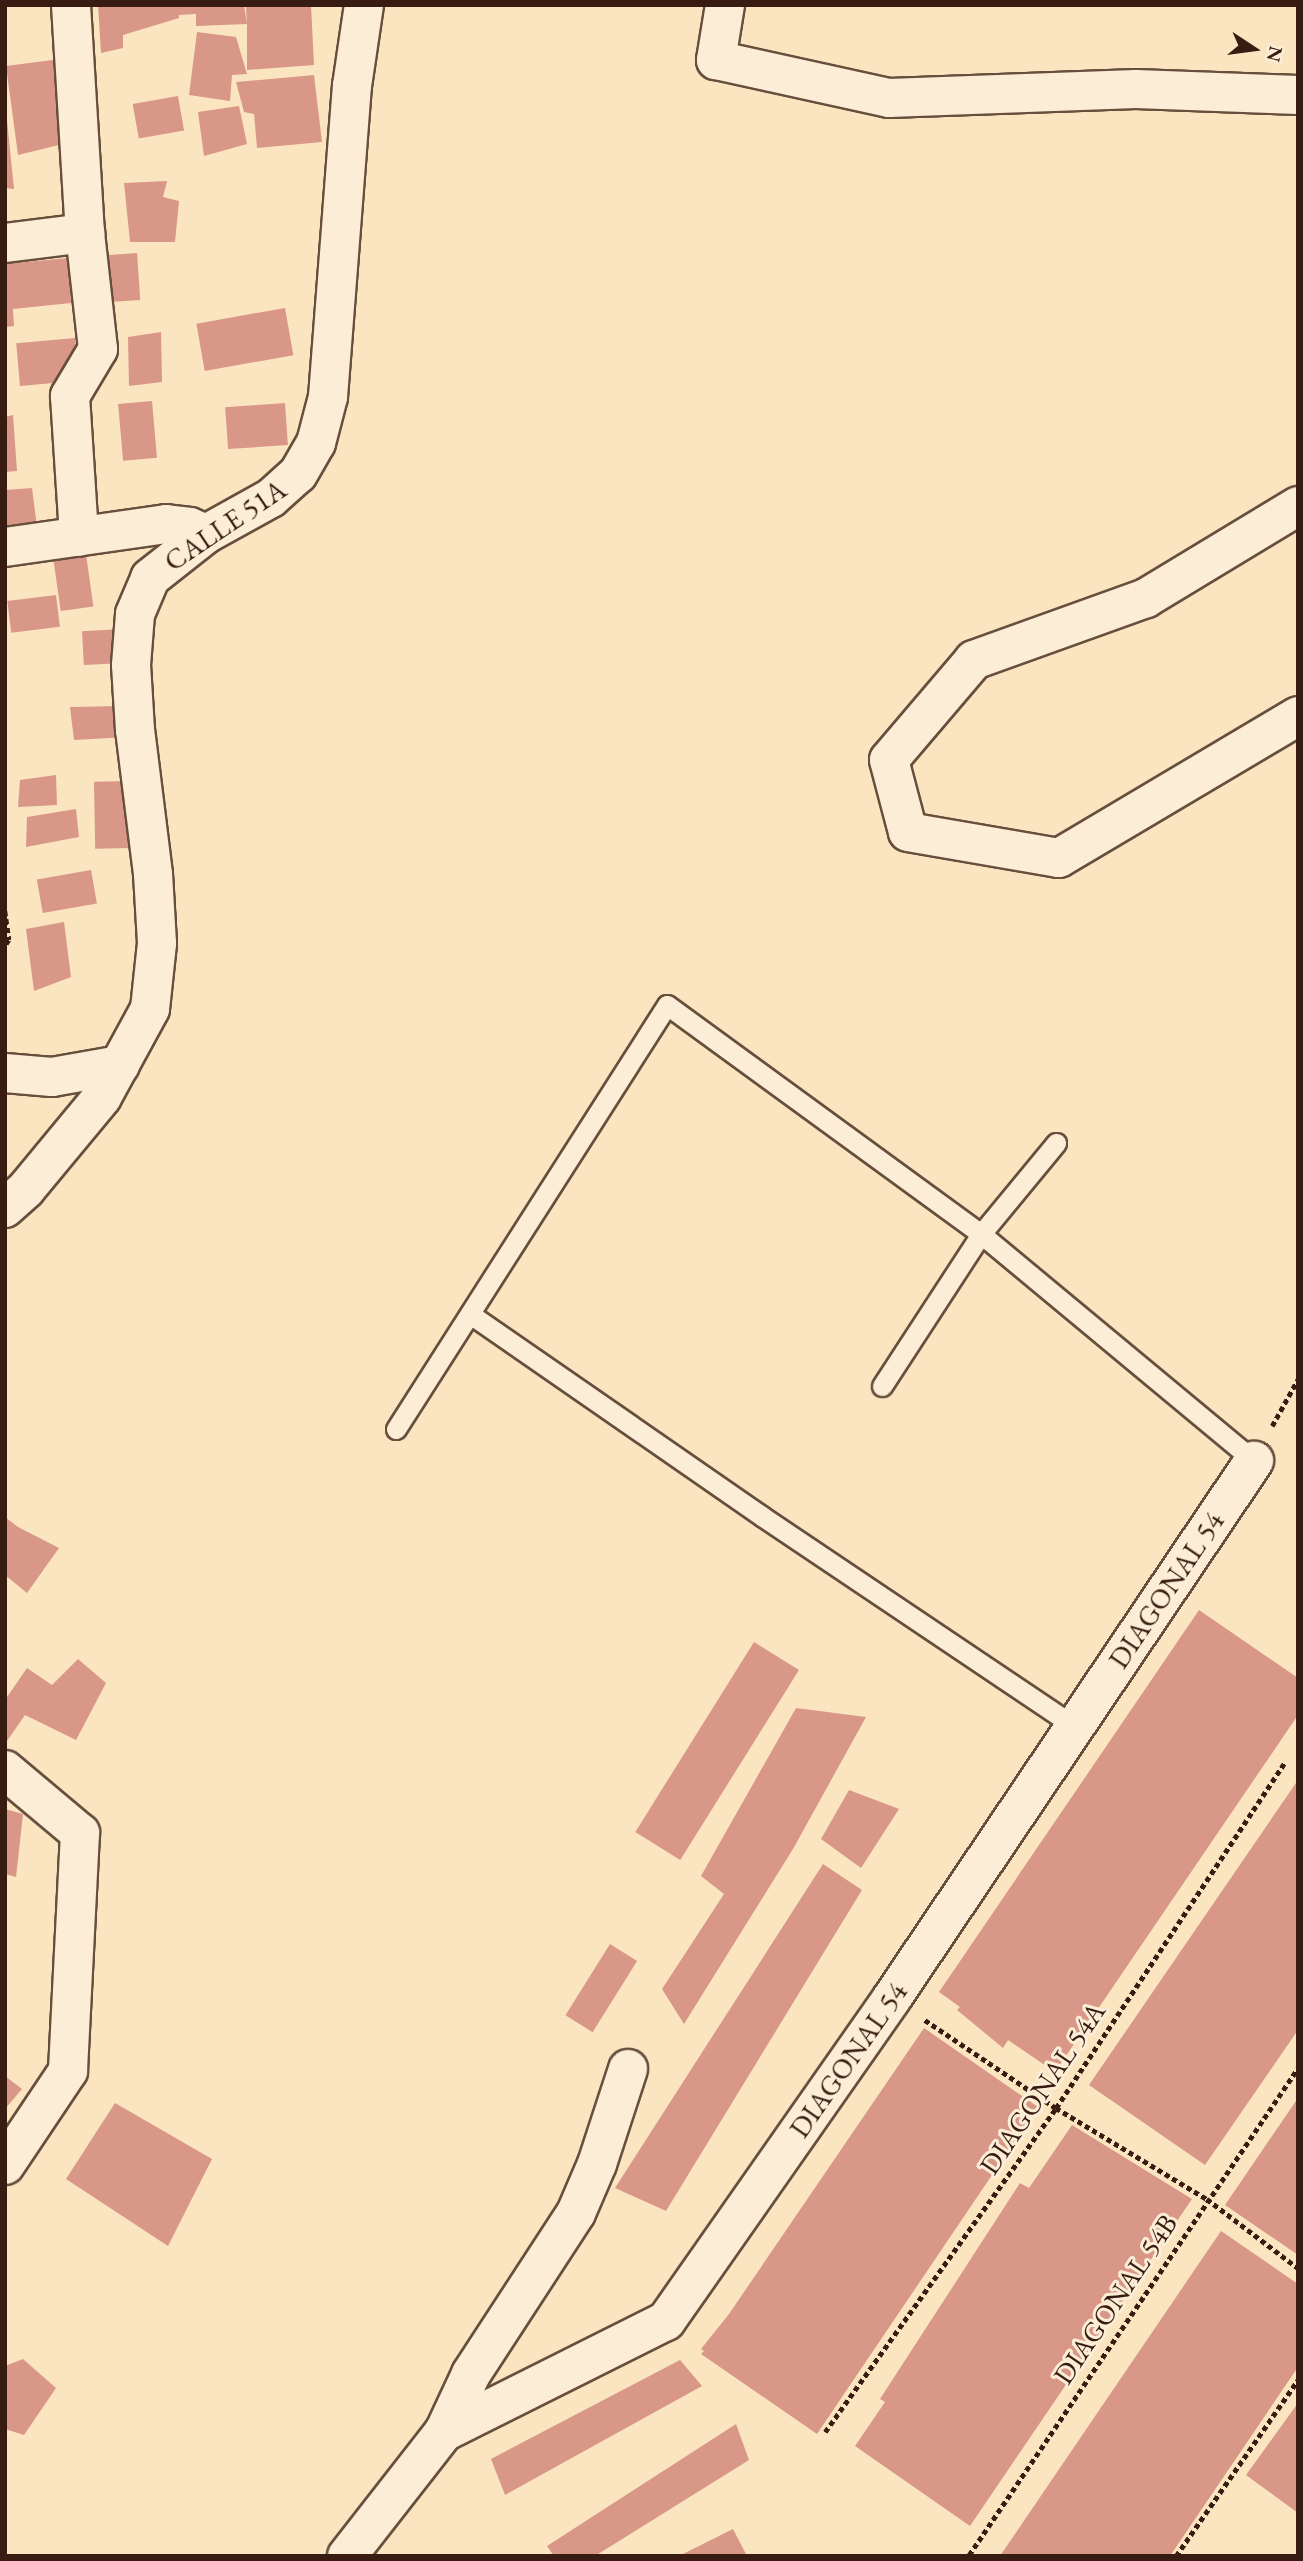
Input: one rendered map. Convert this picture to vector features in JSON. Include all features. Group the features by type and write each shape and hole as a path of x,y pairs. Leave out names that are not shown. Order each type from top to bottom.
{"street":[{"path":"71,5 85,233 98,349 71,396 79,537"},
{"name":"CALLE 51A","path":"5,1208 26,1189 102,1097 150,1009 157,943 153,874 135,730 131,664 135,614 150,578 206,534 271,498 298,474 316,443 328,397 352,86 364,5"},
{"path":"724,5 716,60 889,98 1136,89 1298,94"},
{"path":"5,243 85,233"},
{"path":"1298,506 1146,598 974,660 889,760 908,832 1059,858 1298,716"},
{"path":"5,547 166,524 190,527 206,534"},
{"path":"5,1073 52,1077 120,1065"},
{"name":"DIAGONAL 54","path":"347,2556 444,2432 666,2320 892,1998 1254,1461"},
{"path":"5,1770 80,1833 68,2071 5,2165"},
{"path":"444,2432 471,2374 576,2213 597,2164 628,2069"}],"lane":[{"path":"396,1429 667,1005 981,1234 1254,1461"},
{"path":"882,1387 981,1234 1055,1143"},
{"path":"470,1314 752,1510 1074,1726"}],"path":[{"path":"5,911 9,940 5,946"},
{"path":"1254,1461 1298,1379"},
{"name":"DIAGONAL 54A","path":"825,2432 1056,2108 1285,1762"},
{"path":"892,1998 1056,2108 1207,2199 1298,2267"},
{"name":"DIAGONAL 54B","path":"969,2556 1207,2199 1298,2068"},
{"path":"1176,2556 1298,2381"}],"building":[{"path":"98,5 244,5 247,24 196,26 196,14 179,15 179,18 123,35 123,48 101,53"},
{"path":"246,5 311,5 314,65 247,70"},
{"path":"197,32 236,37 247,74 232,75 230,101 189,95"},
{"path":"68,58 72,93 55,96 63,144 18,155 6,66"},
{"path":"314,75 322,142 257,148 254,114 244,112 236,82"},
{"path":"178,96 184,130 139,138 133,104"},
{"path":"239,106 247,144 204,156 198,112"},
{"path":"7,120 14,189 5,188"},
{"path":"167,181 163,197 179,201 175,242 130,242 124,183"},
{"path":"137,253 140,300 102,303 99,256"},
{"path":"68,258 71,303 13,309 14,326 5,327 5,264"},
{"path":"285,308 293,355 205,371 196,324"},
{"path":"161,332 162,382 129,386 128,337"},
{"path":"75,338 79,381 20,386 16,343"},
{"path":"152,401 157,458 123,461 118,404"},
{"path":"285,403 288,445 228,449 225,407"},
{"path":"13,415 17,471 5,472 5,417"},
{"path":"32,488 38,535 5,541 5,490"},
{"path":"86,554 93,606 61,611 53,559"},
{"path":"56,595 60,627 11,633 7,601"},
{"path":"123,629 125,663 84,665 82,631"},
{"path":"123,706 128,737 74,740 70,707"},
{"path":"56,775 57,805 18,807 20,780"},
{"path":"131,781 132,848 95,849 94,782"},
{"path":"76,809 79,837 26,847 27,817"},
{"path":"91,870 97,903 43,913 37,880"},
{"path":"64,922 71,977 34,991 26,929"},
{"path":"5,1517 18,1527 59,1548 27,1593 5,1575"},
{"path":"1199,1610 1298,1678 1298,1715 1055,2072 1008,2040 1003,2048 957,2010 960,2007 939,1992"},
{"path":"754,1642 799,1670 680,1860 635,1832"},
{"path":"78,1659 106,1683 76,1740 25,1715 5,1744 5,1700 27,1668 52,1685"},
{"path":"796,1708 866,1717 793,1849 684,2024 662,1989 724,1894 701,1876"},
{"path":"1298,1780 1298,2030 1205,2165 1089,2085"},
{"path":"849,1790 899,1809 861,1868 821,1839"},
{"path":"5,1809 23,1814 16,1877 5,1874"},
{"path":"823,1864 862,1890 666,2211 615,2188"},
{"path":"610,1944 637,1961 593,2032 565,2015"},
{"path":"924,2028 1038,2107 817,2434 701,2354 704,2351 701,2349 729,2314"},
{"path":"5,2076 22,2089 5,2109"},
{"path":"1298,2098 1298,2255 1225,2205"},
{"path":"115,2103 212,2159 168,2246 66,2179"},
{"path":"1072,2125 1192,2199 970,2526 855,2446 885,2402 880,2399 1020,2183 1029,2188"},
{"path":"1221,2231 1298,2284 1298,2367 1170,2556 1000,2556"},
{"path":"23,2359 56,2388 24,2435 5,2429 5,2366"},
{"path":"680,2360 702,2386 505,2495 491,2459"},
{"path":"1298,2403 1298,2513 1246,2475"},
{"path":"736,2424 749,2460 595,2556 554,2556 547,2546"},
{"path":"733,2529 747,2556 679,2556"}]}
